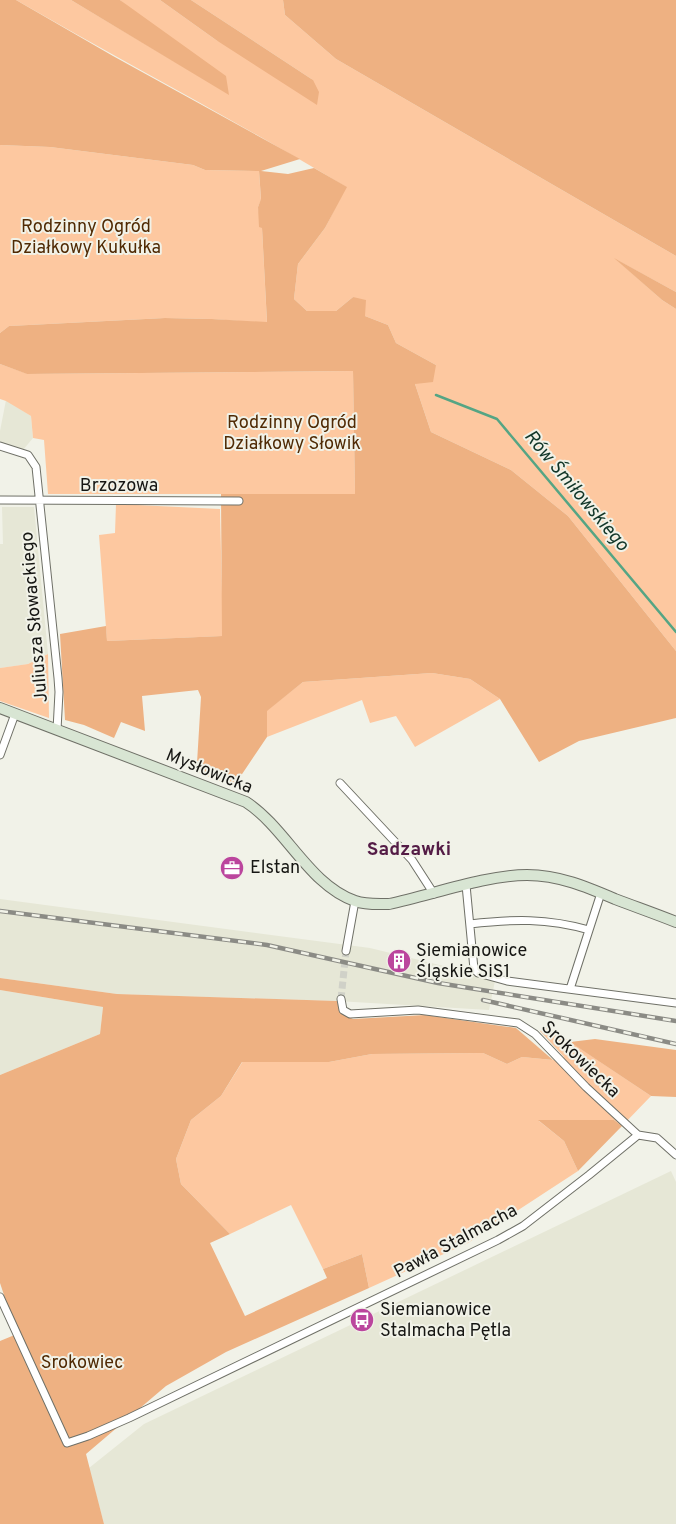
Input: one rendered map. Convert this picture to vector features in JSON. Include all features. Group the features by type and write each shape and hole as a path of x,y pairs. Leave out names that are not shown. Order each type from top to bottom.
{"street":[{"name":"Juliusza Słowackiego","path":"0,446 28,455 36,467 58,685 57,730"},
{"name":"Brzozowa","path":"0,500 239,501"},
{"name":"Mysłowicka","path":"0,708 246,802 263,816 323,881 343,896 355,901 389,904 495,878 535,875 559,878 676,922"},
{"path":"0,754 15,714"},
{"path":"340,783 412,860 434,894"},
{"path":"466,885 474,969 478,973 507,981 676,1003"},
{"path":"570,989 601,893"},
{"path":"346,951 355,901"},
{"path":"470,924 507,920 554,922 590,930"},
{"name":"Srokowiecka","path":"341,999 343,1010 350,1014 418,1010 518,1022 535,1034 586,1087 638,1135 657,1138 676,1155"},
{"name":"Pawła Stalmacha","path":"0,1297 67,1443 129,1418 458,1261 515,1230 589,1175 638,1135"}],"shaded area":[{"path":"6,400 31,416 33,438 23,450 0,443 0,431"},
{"path":"2,507 34,507 48,654 28,664 0,668 0,544 3,544"},
{"path":"0,899 370,948 456,969 495,981 489,1010 337,1001 117,994 0,978"},
{"path":"0,990 103,1007 100,1034 0,1075"},
{"path":"671,1171 676,1182 676,1524 104,1524 89,1468 144,1424"}],"green space":[{"path":"0,0 16,0 300,159 261,171 288,174 314,168 347,187 325,228 298,264 294,299 307,311 336,311 353,297 366,300 365,316 388,325 396,343 436,365 433,382 415,384 431,432 511,470 568,516 676,651 676,718 579,741 539,762 500,699 470,679 432,673 303,682 267,711 267,737 234,786 194,771 197,763 201,697 198,690 142,696 145,731 121,722 114,738 84,725 65,720 60,634 106,626 107,641 222,636 221,494 355,494 353,371 27,374 0,364 0,333 9,326 165,318 267,322 262,228 259,227 258,207 261,199 259,171 205,170 193,165 50,147 0,145"},
{"path":"16,0 71,0 229,94 120,0 160,0 216,40 313,80 191,0 283,0 285,15 336,59 676,256 676,292 617,260 662,300 676,309 676,651 568,516 511,470 431,432 415,384 436,365 396,343 388,325 365,316 353,297 336,311 307,311 294,299 298,264 325,228 346,187"},
{"path":"71,0 120,0 226,76 229,95"},
{"path":"160,0 191,0 313,80 319,92 317,105 216,40"},
{"path":"283,0 676,0 676,256 336,59 285,15"},
{"name":"Rodzinny Ogród Działkowy Kukułka","path":"0,145 50,147 193,165 205,170 259,171 261,200 258,207 262,228 267,323 165,318 9,326 0,333"},
{"path":"614,258 676,292 676,309 662,300"},
{"name":"Rodzinny Ogród Działkowy Słowik","path":"0,364 28,374 353,371 355,494 48,494 44,440 33,438 31,416 0,399"},
{"path":"116,504 220,509 223,636 107,641 99,535 115,533"},
{"path":"48,654 49,718 0,701 0,668 28,664"},
{"path":"432,673 470,679 500,699 415,747 396,716 370,723 362,700 267,737 266,711 303,682"},
{"name":"Srokowiec","path":"0,978 117,994 337,1001 341,1013 353,1019 425,1015 516,1028 553,1060 522,1057 507,1064 483,1053 372,1054 329,1062 242,1062 221,1096 191,1120 176,1159 181,1184 230,1234 210,1243 245,1316 327,1278 323,1269 362,1254 369,1288 226,1352 166,1386 86,1454 104,1524 0,1524 0,1341 17,1334 0,1283 0,1075 100,1034 103,1007 0,990"},
{"path":"548,1027 651,1096 622,1126 614,1120 539,1121 564,1141 578,1171 468,1243 369,1288 362,1254 323,1269 291,1205 230,1234 181,1184 176,1159 191,1120 221,1096 243,1061 329,1062 372,1054 483,1053 507,1064 522,1057 553,1060 564,1057 540,1031"},
{"path":"595,1039 676,1050 676,1097 651,1096 570,1042"},
{"path":"538,1120 614,1120 622,1126 578,1171 564,1141"}],"waterway":[{"name":"Rów Śmiłowskiego","path":"436,395 497,419 676,632"}],"tunnel":[{"path":"341,999 346,951"}],"railway":[{"path":"0,911 267,945 438,983 676,1021"},
{"path":"483,1000 676,1044"}],"place":[{"name":"Elstan","path":"232,868"},
{"name":"Siemianowice Śląskie SiS1","path":"399,961"},
{"name":"Siemianowice Stalmacha Pętla","path":"362,1320"}],"district":[{"name":"Sadzawki","path":"409,850"}]}
